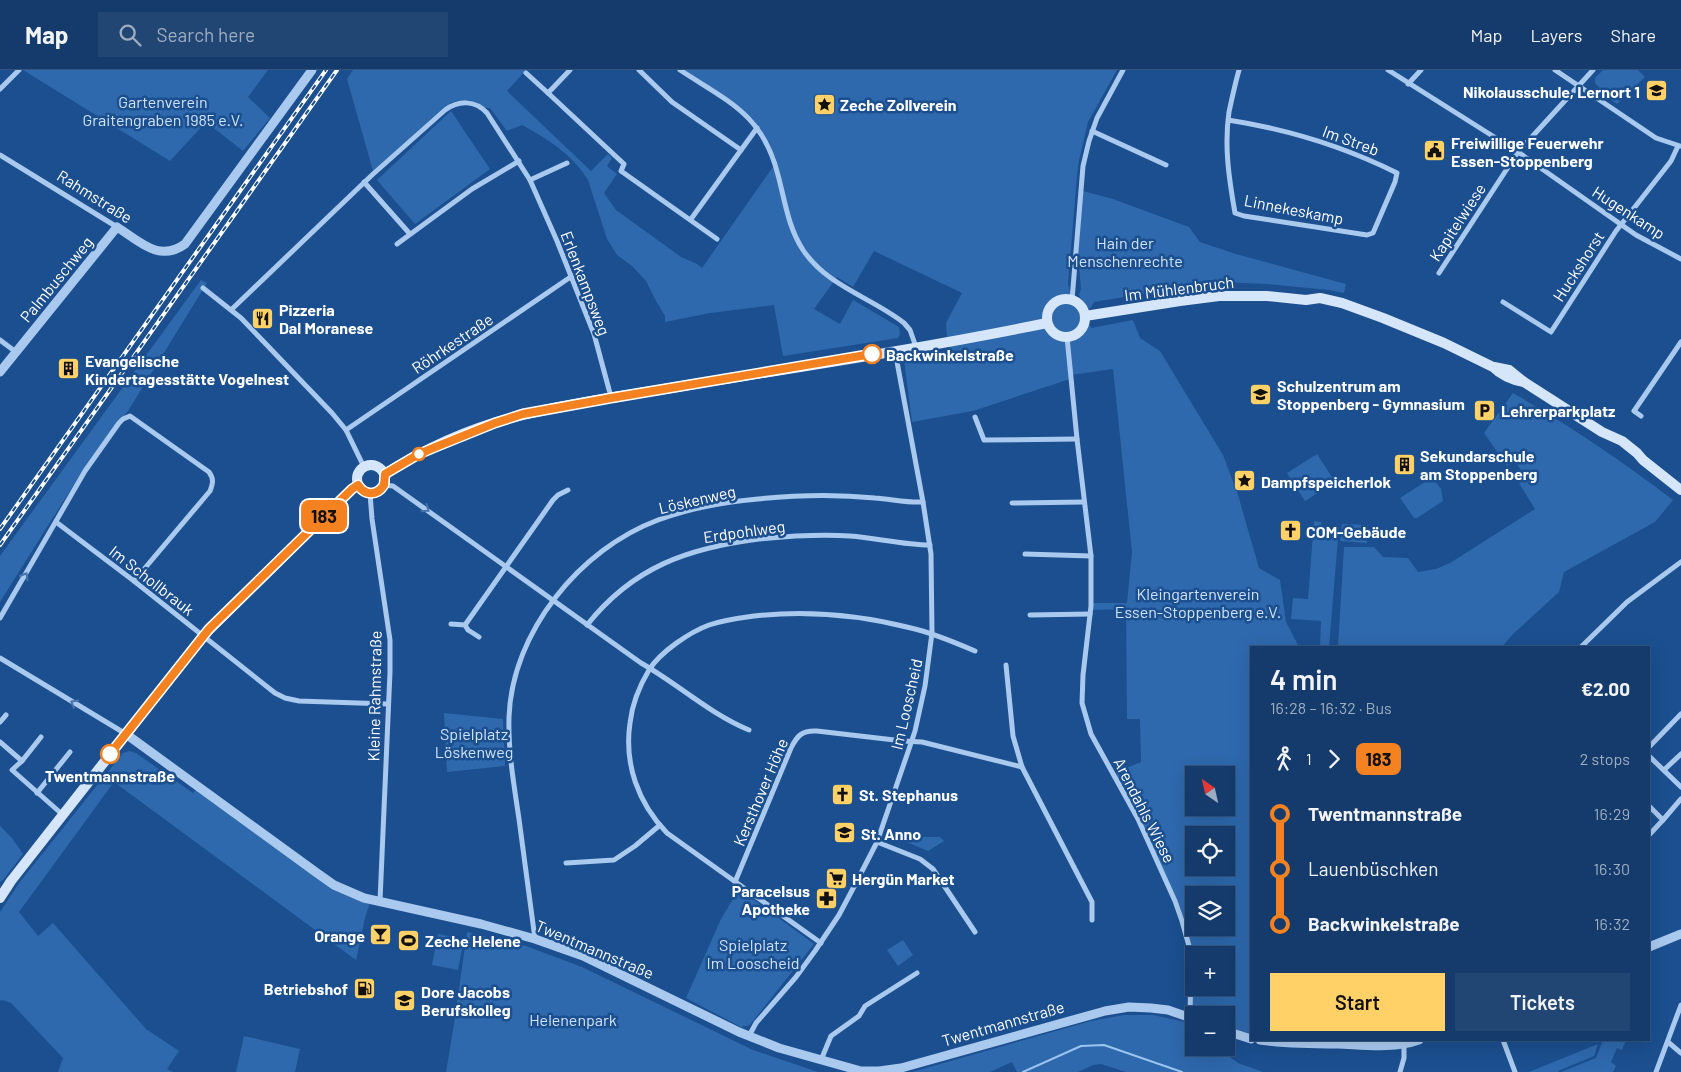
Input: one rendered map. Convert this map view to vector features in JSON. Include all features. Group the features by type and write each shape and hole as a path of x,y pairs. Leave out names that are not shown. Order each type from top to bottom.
{"main road":[{"name":"Im Mühlenbruch","path":"1085,316 1180,300 1219,296 1267,296 1306,300 1335,307 1354,308 1444,343 1493,367 1499,373 1513,380 1524,382 1602,432 1622,441 1637,453 1642,460 1681,490"},
{"path":"1064,299 1072,300 1082,306 1085,316 1082,329 1076,334 1067,337 1055,333 1047,322 1048,312 1054,303 1064,299"},
{"path":"385,474 419,454 495,423 523,414 895,351 1047,322"},
{"path":"375,466 385,474 384,485 378,492 370,493 363,491 358,485 358,475 364,467 375,466"},
{"path":"0,898 11,881 203,636 345,495 358,485"}],"street":[{"path":"0,89 19,70"},
{"name":"Rahmstraße","path":"0,155 154,250 166,252 177,250 191,237 312,70"},
{"path":"548,93 570,70"},
{"path":"639,70 672,102 741,150"},
{"path":"680,70 731,102 757,128 774,161 789,221 796,238 803,250 819,269 827,276 904,322 910,330 916,347"},
{"path":"1072,300 1082,176 1086,150 1104,104 1123,70"},
{"name":"Linnekeskamp","path":"1238,70 1228,120 1228,164 1235,213 1237,215 1367,235 1371,234"},
{"name":"Hugenkamp","path":"1388,70 1518,152 1636,235 1681,259"},
{"path":"1408,84 1421,70"},
{"path":"1555,70 1656,138 1679,146"},
{"name":"Kapitelwiese","path":"1439,273 1518,152 1593,70"},
{"path":"526,73 624,164 621,171 717,239"},
{"name":"Erlenkampsweg","path":"231,310 364,182 445,110 462,102 472,103 483,109 503,135 530,180 572,276 594,334 611,398"},
{"name":"Im Streb","path":"1228,120 1248,123 1317,141 1368,159 1397,173 1395,182 1371,234"},
{"path":"691,220 757,128"},
{"path":"1092,131 1166,165"},
{"name":"Huckshorst","path":"1503,302 1551,332 1622,224 1672,161 1679,146"},
{"path":"397,244 472,189 519,161"},
{"path":"530,180 567,162"},
{"path":"364,182 410,234"},
{"name":"Palmbuschweg","path":"0,372 117,227"},
{"name":"Röhrkestraße","path":"346,430 572,276"},
{"path":"203,288 231,310 332,412 346,430 364,467"},
{"name":"Arendahls Wiese","path":"1067,337 1091,556 1090,614 1082,703 1091,734 1138,819 1175,901 1185,931 1191,962 1192,1006"},
{"path":"0,340 16,352"},
{"path":"1641,416 1634,410 1681,342"},
{"name":"Im Looscheid","path":"749,1036 756,1024 796,977 821,943 849,898 876,842 912,742 925,686 932,633 933,590 930,545 895,351"},
{"path":"0,618 85,471 119,423 130,416 209,472 213,484 210,491 134,581"},
{"path":"975,417 984,440 1077,439"},
{"path":"384,485 393,486 587,625 718,714 750,730"},
{"path":"465,626 553,500 568,490"},
{"name":"Kleine Rahmstraße","path":"370,493 372,519 390,640 380,901"},
{"name":"Löskenweg","path":"535,939 511,763 509,717 513,688 523,657 538,623 553,600 581,570 611,545 640,528 677,514 718,505 782,497 834,496 923,502"},
{"path":"1012,503 1084,502"},
{"name":"Im Schollbrauk","path":"56,522 134,581 275,693 285,698 298,700 388,704"},
{"name":"Erdpohlweg","path":"587,625 616,594 646,572 681,556 708,548 768,538 809,536 864,538 930,545"},
{"path":"1025,554 1091,556"},
{"path":"1582,646 1624,604 1681,562"},
{"path":"821,943 682,845 660,825 643,801 637,788 628,755 628,735 631,715 650,668 670,649 695,632 725,621 757,616 803,614 851,616 892,623 932,633 975,651"},
{"path":"1030,615 1090,614"},
{"path":"451,624 465,626 479,637"},
{"name":"Twentmannstraße","path":"0,658 126,734 334,885 364,898 481,924 535,939 583,956 749,1036 778,1048 861,1071 889,1070 1105,1010 1129,1007 1151,1008 1168,1010 1185,1016"},
{"path":"1006,665 1012,736 1022,767 1092,902 1092,920"},
{"path":"0,722 6,714"},
{"path":"1650,746 1681,714"},
{"name":"Kersthover Höhe","path":"735,882 790,748 797,736 804,732 812,730 922,742 1022,767"},
{"path":"41,737 12,770 63,816"},
{"path":"0,742 22,760"},
{"path":"37,792 70,752"},
{"path":"1664,770 1681,754"},
{"path":"1650,757 1681,787"},
{"path":"1650,834 1681,799"},
{"path":"1650,807 1662,820"},
{"path":"566,863 614,860 635,846 660,825"},
{"path":"876,842 920,859 933,869 975,932"},
{"path":"1650,947 1681,934"},
{"path":"821,1060 831,1036 859,1016 865,1006 917,972"},
{"path":"1656,1072 1681,1005"},
{"path":"1235,1034 1250,1039"},
{"path":"1269,1041 1386,1046 1415,1041"},
{"path":"1503,1041 1516,1072"},
{"path":"1668,1042 1681,1053"},
{"path":"1400,1072 1405,1054 1404,1044"}],"green space":[{"name":"Gartenverein Graitengraben 1985 e.V.","path":"23,70 268,70 248,97 270,118 243,151 206,122 170,161"},
{"name":"Kleingartenverein Essen-Stoppenberg e.V.","path":"353,70 526,70 507,91 591,171 608,154 612,158 607,166 617,174 604,193 616,210 681,257 702,268 777,161 769,142 747,115 684,70 1117,70 1088,122 1078,165 1068,284 1072,299 1082,308 1091,328 1133,320 1140,338 1160,351 1223,455 1238,495 1259,568 1280,580 1286,622 1298,646 1250,646 1250,1035 1235,1030 1235,1006 1191,1006 1192,996 1235,996 1235,946 1189,946 1186,936 1235,936 1235,886 1185,886 1185,932 1176,898 1139,818 1114,773 1141,762 1140,719 1127,719 1126,609 1091,610 1091,603 1127,603 1132,552 1113,369 1071,375 1070,379 973,411 912,422 904,360 948,353 946,323 962,293 874,251 853,287 837,277 814,309 840,324 853,300 899,327 900,334 898,338 783,356 774,305 710,313 665,322 665,316 646,281 632,266 617,255 607,239 588,180 567,155 522,125 507,131 490,108 474,102 460,100 443,108 373,171 347,79"},
{"path":"1603,70 1638,70 1645,77 1617,104 1595,83 1595,78"},
{"path":"451,111 490,169 415,224 377,180"},
{"name":"Hain der Menschenrechte","path":"1083,191 1113,199 1189,227 1200,242 1236,254 1346,284 1344,293 1267,284 1221,282 1094,302 1090,309 1084,305 1079,295 1081,289 1078,253"},
{"path":"201,280 207,283 128,411 83,470 0,602 0,556"},
{"path":"1513,393 1595,444 1673,500 1655,522 1564,572 1559,592 1513,634 1503,646 1338,646 1344,547 1374,547 1383,557 1408,558 1418,572 1436,569 1450,563 1535,509 1519,483 1526,478 1515,461 1507,466 1484,433"},
{"path":"1317,454 1335,482 1305,501 1287,473"},
{"path":"1431,478 1434,479 1441,489 1443,501 1417,518 1414,518 1400,498"},
{"path":"1314,521 1321,522 1322,526 1339,527 1329,646 1320,646 1321,621 1291,619 1293,598 1308,599"},
{"path":"1342,524 1368,525 1367,543 1340,541"},
{"name":"Spielplatz Löskenweg","path":"444,713 503,719 505,766 447,772"},
{"path":"129,751 136,753 193,793 196,790 317,874 371,900 356,960 114,782 19,912 38,936 53,923 146,1029 179,1051 167,1069 173,1072 58,1072 63,1058 11,1003 0,1001 0,912 19,883 123,753"},
{"path":"0,826 12,838 23,854 0,882"},
{"path":"908,833 923,837 940,837 944,841 928,851 904,841"},
{"name":"Spielplatz Im Looscheid","path":"739,889 814,944 750,1025 741,1027 686,998 721,919"},
{"name":"Helenenpark","path":"467,932 526,946 582,967 753,1050 818,1072 446,1072"},
{"path":"438,934 464,939 458,970 432,965"},
{"path":"903,940 913,955 898,966 887,950"},
{"path":"1124,1015 1153,1015 1185,1022 1185,1056 1228,1056 1238,1063 1263,1072 1126,1072 1101,1064 1093,1065 1078,1072 1017,1072 1012,1062 990,1072 912,1072 1091,1021"},
{"path":"244,1036 300,1049 295,1072 236,1072"},
{"path":"1603,1041 1626,1041 1622,1050 1617,1048 1611,1062 1616,1066 1613,1072 1561,1072 1596,1058"},
{"path":"1598,1044 1594,1056 1558,1072 1529,1072"}],"waterway":[{"path":"1023,1072 1081,1046 1104,1045 1182,1072"}],"railway":[{"path":"0,529 326,70"},
{"path":"0,545 337,70"}],"bus line":[{"name":"183","path":"110,754 209,629 358,485 363,491 370,493 378,492 386,481 385,474 419,454 465,434 523,414 872,354"}],"place":[{"name":"Nikolausschule, Lernort 1","path":"1656,91"},
{"name":"Zeche Zollverein","path":"824,104"},
{"name":"Freiwillige Feuerwehr Essen-Stoppenberg","path":"1435,151"},
{"name":"Pizzeria Dal Moranese","path":"263,318"},
{"name":"Backwinkelstraße","path":"872,354"},
{"name":"Evangelische Kindertagesstätte Vogelnest","path":"69,369"},
{"name":"Schulzentrum am Stoppenberg - Gymnasium","path":"1261,394"},
{"name":"Lehrerparkplatz","path":"1485,410"},
{"name":"Sekundarschule am Stoppenberg","path":"1404,464"},
{"name":"Dampfspeicherlok","path":"1245,481"},
{"name":"COM-Gebäude","path":"1290,531"},
{"name":"Twentmannstraße","path":"110,754"},
{"name":"St. Stephanus","path":"843,794"},
{"name":"St. Anno","path":"845,833"},
{"name":"Hergün Market","path":"836,878"},
{"name":"Paracelsus Apotheke","path":"826,899"},
{"name":"Orange","path":"381,935"},
{"name":"Zeche Helene","path":"409,940"},
{"name":"Betriebshof","path":"364,988"},
{"name":"Dore Jacobs Berufskolleg","path":"405,1000"}]}
